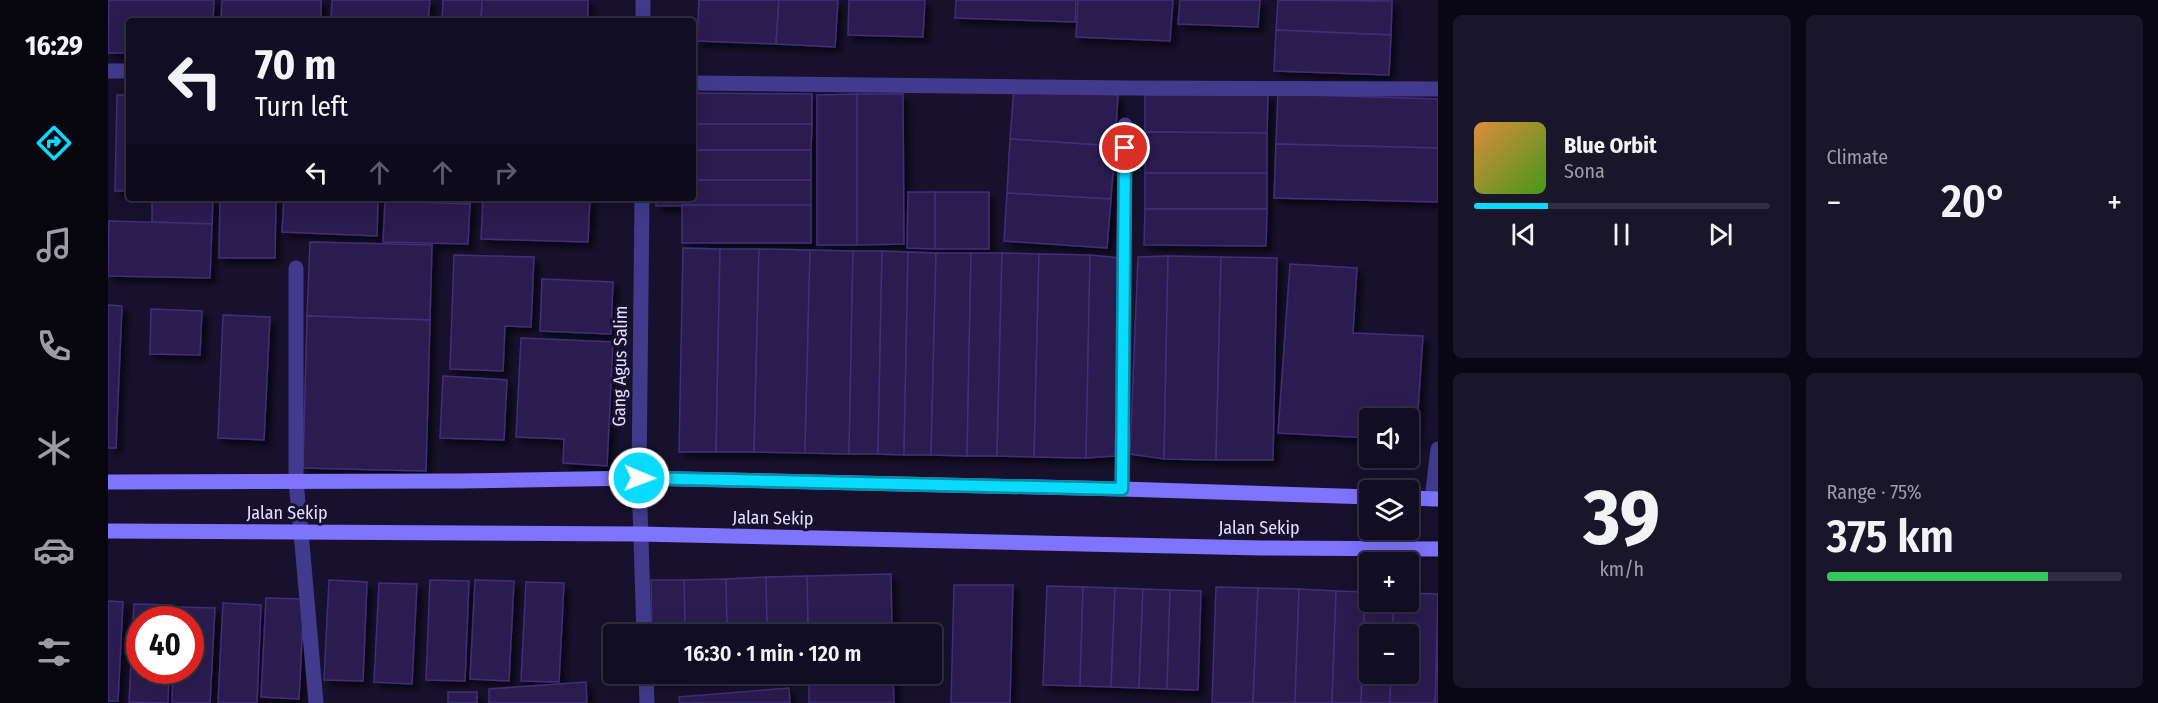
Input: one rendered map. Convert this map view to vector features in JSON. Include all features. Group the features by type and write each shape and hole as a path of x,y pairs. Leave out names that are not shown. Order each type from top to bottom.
{"street":[{"path":"643,0 643,18"},
{"path":"108,71 126,71"},
{"path":"696,83 1438,89"},
{"path":"1122,489 1125,125"},
{"name":"Gang Agus Salim","path":"642,201 639,534 644,624"},
{"path":"296,267 296,482 316,703"},
{"path":"1419,498 1435,499 1438,449"},
{"name":"Jalan Sekip","path":"108,482 639,478 1359,497"},
{"name":"Jalan Sekip","path":"108,531 639,534 1249,548 1438,549"},
{"path":"646,684 647,703"}],"building":[{"path":"109,0 214,0 213,18 126,18 126,53 108,53"},
{"path":"222,0 321,0 321,18 221,18"},
{"path":"332,0 430,0 428,18 331,18"},
{"path":"443,0 482,0 481,18 442,18"},
{"path":"482,0 588,0 588,18 481,18"},
{"path":"699,0 779,0 776,44 697,41"},
{"path":"779,0 838,0 835,47 776,44"},
{"path":"849,0 925,0 923,37 848,35"},
{"path":"956,0 1076,0 1075,22 955,18"},
{"path":"1078,0 1173,0 1170,41 1076,37"},
{"path":"1180,0 1260,0 1258,27 1178,24"},
{"path":"1278,0 1392,1 1391,35 1276,30"},
{"path":"1276,30 1391,35 1389,75 1274,71"},
{"path":"1014,88 1118,95 1115,146 1010,139"},
{"path":"696,93 812,94 812,124 696,124"},
{"path":"857,94 857,245 817,245 817,95"},
{"path":"857,94 903,94 904,244 857,245"},
{"path":"1278,94 1438,99 1438,148 1276,144"},
{"path":"117,95 126,95 126,191 115,191"},
{"path":"1145,95 1268,95 1267,133 1145,132"},
{"path":"696,124 812,124 811,150 696,150"},
{"path":"1145,132 1267,133 1267,173 1145,173"},
{"path":"1010,139 1115,146 1111,199 1007,193"},
{"path":"1276,144 1438,148 1438,202 1274,198"},
{"path":"696,150 811,150 811,180 696,180"},
{"path":"1145,173 1267,173 1267,209 1145,209"},
{"path":"696,180 811,180 811,205 656,206 656,201 696,201"},
{"path":"908,192 935,192 935,249 907,248"},
{"path":"935,192 989,192 989,249 935,249"},
{"path":"1007,193 1111,199 1107,248 1004,241"},
{"path":"152,201 213,201 212,224 152,222"},
{"path":"220,201 276,201 275,258 219,258"},
{"path":"284,201 378,201 377,236 282,232"},
{"path":"385,201 470,201 470,204"},
{"path":"385,201 470,204 468,244 383,242"},
{"path":"483,201 590,201 588,242 481,239"},
{"path":"682,205 811,205 811,243 682,243"},
{"path":"1145,209 1267,209 1266,246 1144,245"},
{"path":"108,221 109,221 108,269"},
{"path":"109,221 212,224 210,278 108,276"},
{"path":"310,242 432,245 430,320 307,316"},
{"path":"683,248 720,249 716,452 679,452"},
{"path":"720,249 759,249 754,452 716,452"},
{"path":"759,249 810,250 805,453 754,452"},
{"path":"810,250 853,251 849,454 805,453"},
{"path":"853,251 882,251 878,454 849,454"},
{"path":"882,251 908,252 904,455 878,454"},
{"path":"908,252 936,253 931,455 904,455"},
{"path":"936,253 971,253 967,456 931,455"},
{"path":"971,253 1002,253 997,456 967,456"},
{"path":"1002,253 1039,254 1034,457 997,456"},
{"path":"1039,254 1090,255 1086,458 1034,457"},
{"path":"454,255 534,257 531,327 505,326 503,371 450,369"},
{"path":"1090,255 1120,258 1115,456 1086,458"},
{"path":"1168,256 1164,459 1130,454 1138,257"},
{"path":"1168,256 1221,257 1216,460 1164,459"},
{"path":"1221,257 1277,258 1273,460 1216,460"},
{"path":"1290,264 1357,268 1353,333 1423,336 1418,408 1359,408 1359,437 1278,433"},
{"path":"542,279 613,282 611,334 540,331"},
{"path":"108,305 122,306 116,448 108,448"},
{"path":"151,309 202,311 200,355 150,354"},
{"path":"223,315 270,317 264,440 218,438"},
{"path":"307,316 430,320 426,471 303,468"},
{"path":"521,338 613,342 607,466 563,463 564,439 516,437"},
{"path":"443,376 507,380 504,440 440,438"},
{"path":"891,574 892,624 808,624 807,576"},
{"path":"807,576 808,624 767,624 766,577"},
{"path":"766,577 767,624 727,624 726,579"},
{"path":"726,579 727,624 685,624 684,580"},
{"path":"329,580 367,582 363,681 324,680"},
{"path":"430,580 469,581 465,681 426,680"},
{"path":"475,580 514,581 509,681 470,679"},
{"path":"651,580 684,580 685,624 652,624"},
{"path":"526,582 564,583 559,682 521,681"},
{"path":"379,583 417,584 412,684 374,682"},
{"path":"954,585 1013,585 1010,703 951,703"},
{"path":"1047,586 1083,587 1080,686 1043,685"},
{"path":"1083,587 1115,588 1111,687 1080,686"},
{"path":"1216,587 1258,588 1253,703 1212,703"},
{"path":"1115,588 1143,589 1139,688 1111,687"},
{"path":"1258,588 1299,589 1295,703 1253,703"},
{"path":"1143,589 1170,590 1167,689 1139,688"},
{"path":"1299,589 1336,591 1332,703 1295,703"},
{"path":"1170,590 1201,591 1198,690 1167,689"},
{"path":"1336,591 1359,592 1359,612 1364,612 1364,624 1359,624 1361,703 1332,703"},
{"path":"1419,593 1438,594 1435,703 1390,703 1391,684 1419,684 1419,624 1393,624 1393,612 1419,612"},
{"path":"266,598 304,599 299,699 261,697"},
{"path":"108,601 123,602 118,701 108,701"},
{"path":"223,603 261,605 257,703 218,703"},
{"path":"134,604 172,605 172,606 134,606"},
{"path":"204,608 215,608 210,703 172,703 173,684 204,684"},
{"path":"1364,612 1393,612 1393,624 1364,624"},
{"path":"1438,631 1438,703 1435,703"},
{"path":"586,682 587,703 489,703 489,689"},
{"path":"130,684 169,684 168,703 129,702"},
{"path":"809,684 893,684 894,703 809,703"},
{"path":"1362,684 1391,684 1390,703 1361,703"},
{"path":"789,688 790,703 680,703 679,697"},
{"path":"448,692 477,692 477,703 448,703"}],"route":[{"path":"639,478 1122,489 1124,468 1125,148"}]}
